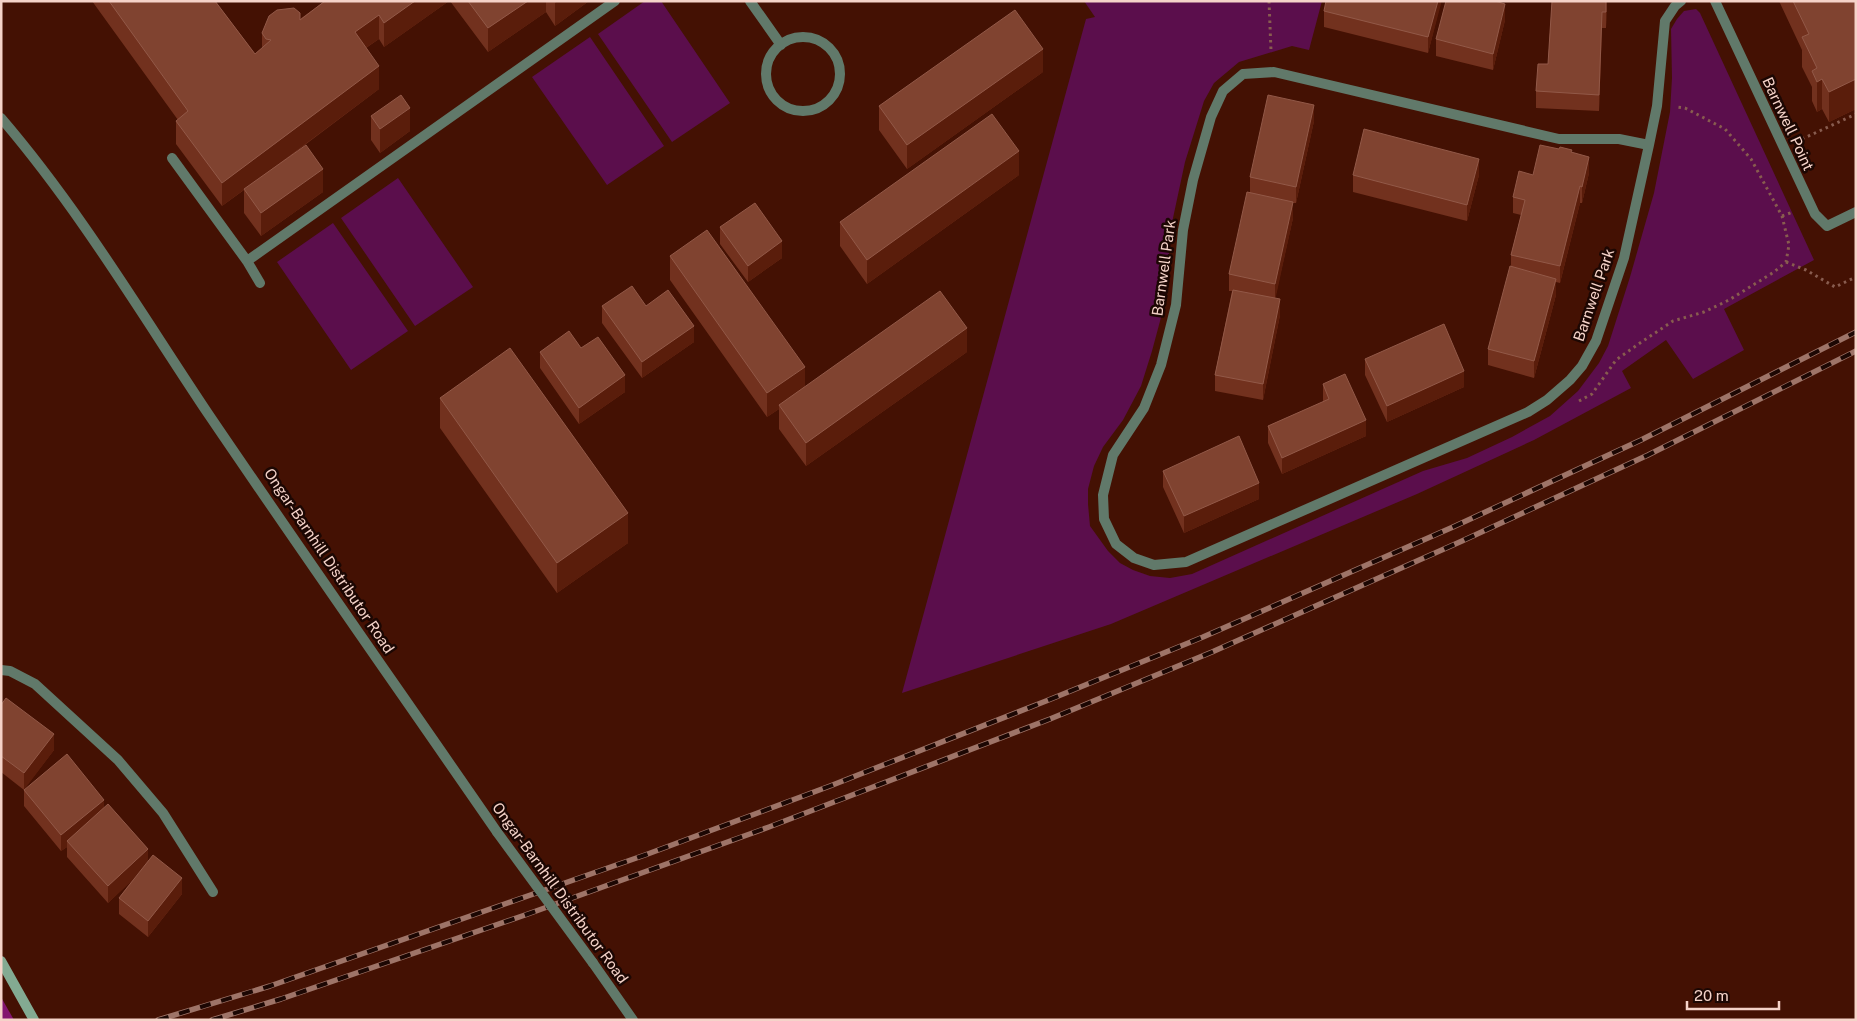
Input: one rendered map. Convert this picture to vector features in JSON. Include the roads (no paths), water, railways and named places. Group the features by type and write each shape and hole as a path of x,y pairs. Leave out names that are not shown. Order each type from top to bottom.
{"main road":[{"path":"1,961 34,1020"}],"street":[{"path":"247,261 616,1"},
{"path":"750,1 781,45"},
{"name":"Barnwell Park","path":"1649,145 1618,139 1559,139 1274,72 1243,74 1223,91 1211,117 1191,188 1183,230 1176,305 1162,365 1144,408 1114,455 1103,495 1104,519 1116,544 1134,558 1154,565 1186,562 1528,412 1557,392 1582,366 1596,341 1624,258 1649,145 1657,106 1665,21 1674,6 1681,1"},
{"name":"Barnwell Point","path":"1715,1 1815,214 1827,226 1856,212"},
{"path":"795,38 811,38 825,44 835,56 840,68 840,81 835,94 826,103 815,109 800,111 786,107 775,98 768,85 767,70 771,56 781,45 795,38"},
{"name":"Ongar-Barnhill Distributor Road","path":"1,118 43,168 86,229 211,417 498,832 633,1020"},
{"path":"172,158 247,261 260,283"},
{"path":"1,670 10,671 35,684 118,760 162,813 213,892"}],"railway":[{"path":"158,1020 270,986 645,855 830,786 1046,701 1203,637 1453,527 1641,440 1856,332"},
{"path":"212,1020 281,999 525,915 769,827 1050,719 1212,652 1462,541 1648,455 1856,351"}]}
